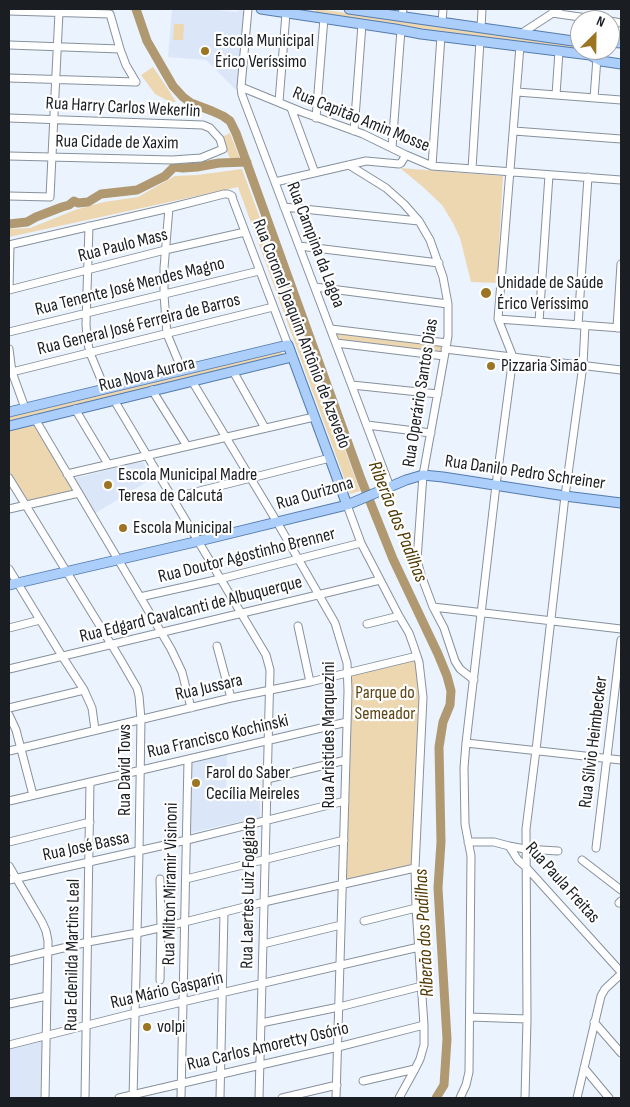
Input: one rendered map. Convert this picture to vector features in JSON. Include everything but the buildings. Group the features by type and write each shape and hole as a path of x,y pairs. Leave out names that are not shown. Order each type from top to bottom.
{"main road":[{"path":"261,9 286,13 301,12 362,24 441,36 570,52"},
{"path":"349,9 402,12 442,22 570,41"},
{"path":"600,60 621,64"},
{"name":"Rua Coronel Joaquim Antônio de Azevedo","path":"288,345 330,458 343,503"},
{"name":"Rua Nova Aurora","path":"9,412 288,345"},
{"name":"Rua Nova Aurora","path":"9,426 292,357"},
{"path":"61,400 59,407 65,412"},
{"path":"48,403 54,409 53,415"},
{"name":"Rua Danilo Pedro Schreiner","path":"423,475 621,503"},
{"name":"Rua Ourizona","path":"13,584 277,522 359,500 390,486 423,475"}],"street":[{"name":"Rua Campina da Lagoa","path":"248,9 242,86 243,98 390,486"},
{"path":"442,22 443,9"},
{"path":"481,28 482,9"},
{"path":"9,11 110,14 126,65 136,82 9,78"},
{"path":"522,34 556,11 570,14"},
{"path":"9,196 50,197 59,12"},
{"path":"279,102 286,13"},
{"path":"316,118 317,15"},
{"path":"354,131 362,24"},
{"path":"392,148 401,30"},
{"path":"432,166 441,36"},
{"path":"472,169 480,41"},
{"path":"9,45 120,49"},
{"path":"460,1098 468,1078 470,1017 471,856 465,824 464,780 466,743 513,357 498,319 520,46"},
{"path":"556,95 559,51"},
{"path":"594,98 597,60"},
{"name":"Rua Capitão Amin Mosse","path":"242,86 291,108 354,131 432,166 621,180"},
{"path":"517,92 621,100"},
{"path":"291,108 315,173"},
{"name":"Rua Harry Carlos Wekerlin","path":"9,118 203,125 210,128 220,139 223,150"},
{"path":"514,131 621,139"},
{"name":"Rua Cidade de Xaxim","path":"9,156 172,160 200,158 223,150"},
{"path":"275,182 372,161 399,164 406,155"},
{"name":"Rua Operário Santos Dias","path":"349,165 386,188 420,221 439,263 446,289 448,328 423,475 417,560 433,607 444,628 457,665 474,680"},
{"path":"539,322 550,174"},
{"path":"525,1098 527,1019 525,848 527,816 582,365 581,325 588,178"},
{"name":"Rua Coronel Joaquim Antônio de Azevedo","path":"169,208 224,194 232,196 288,345"},
{"path":"284,207 420,221"},
{"path":"9,290 10,245 169,208 164,268 167,334 182,370"},
{"path":"89,226 87,339 90,353 105,389"},
{"name":"Rua Paulo Mass","path":"9,290 165,250 245,232"},
{"path":"299,246 439,263"},
{"path":"498,319 619,328 621,264"},
{"name":"Rua Tenente José Mendes Magno","path":"9,332 259,271"},
{"path":"315,287 448,304"},
{"name":"Rua General José Ferreira de Barros","path":"12,372 273,307"},
{"path":"330,329 445,349 621,370"},
{"path":"336,343 445,349"},
{"path":"9,349 12,372 25,408"},
{"path":"232,371 265,428"},
{"name":"Rua Aristides Marquezini","path":"192,381 335,622 348,663 336,1098"},
{"path":"352,385 438,394"},
{"path":"152,390 187,446"},
{"name":"Rua Laertes Luiz Foggiato","path":"114,400 266,655 270,670 259,1098"},
{"path":"75,410 108,464"},
{"path":"67,474 314,417"},
{"path":"35,419 161,633 182,672 191,708"},
{"path":"367,425 431,433"},
{"path":"172,498 330,458"},
{"name":"Rua David Tows","path":"9,478 112,645 137,688 139,696 141,720 140,851 133,1097"},
{"path":"9,509 79,493"},
{"name":"Rua Coronel Joaquim Antônio de Azevedo","path":"343,503 361,543 409,633 419,662 422,697 415,868 424,1045 420,1059 399,1098"},
{"name":"Rua Doutor Agostinho Brenner","path":"140,597 299,560 361,543"},
{"path":"9,569 13,584 40,620 84,690 92,708 95,730"},
{"name":"Rua Edgard Cavalcanti de Albuquerque","path":"9,669 380,580"},
{"path":"433,607 621,629"},
{"path":"367,624 399,616"},
{"path":"9,628 40,620"},
{"path":"298,626 310,682"},
{"name":"Rua Sílvio Heimbecker","path":"596,848 621,640"},
{"path":"217,646 231,698"},
{"name":"Rua Jussara","path":"9,751 417,656"},
{"path":"9,708 84,690"},
{"path":"9,715 16,730 33,796"},
{"name":"Rua Francisco Kochinski","path":"9,801 347,722"},
{"path":"466,743 621,760"},
{"name":"Rua Milton Miramir Visinoni","path":"181,1098 188,760"},
{"path":"267,779 346,760"},
{"name":"Rua Edenilda Martins Leal","path":"85,1098 90,782"},
{"name":"Rua José Bassa","path":"12,879 187,840 345,801"},
{"path":"9,842 90,822"},
{"path":"186,879 344,840"},
{"name":"Rua Paula Freitas","path":"468,842 494,842 509,846 518,860 621,973"},
{"path":"509,846 558,851"},
{"path":"582,860 621,890"},
{"path":"9,866 12,879 46,931 48,941 45,1098"},
{"path":"9,961 415,868"},
{"path":"160,878 160,980"},
{"path":"364,921 416,908"},
{"path":"220,1098 224,912"},
{"path":"263,944 341,925"},
{"name":"Rua Mário Gasparin","path":"9,1044 419,947"},
{"path":"577,1098 602,992 621,973"},
{"path":"261,1023 339,1007 422,986"},
{"path":"9,1004 47,996"},
{"path":"470,1017 527,1019"},
{"path":"594,1022 621,1054"},
{"name":"Rua Carlos Amoretty Osório","path":"118,1098 133,1097 181,1083 424,1025"},
{"path":"584,1068 609,1098"},
{"path":"362,1081 415,1069"},
{"path":"282,1098 337,1085"}],"shaded area":[{"name":"Escola Municipal Érico Veríssimo","path":"172,9 244,11 238,89 236,90 206,60 168,57"},
{"name":"Escola Municipal Madre Teresa de Calcutá","path":"142,461 153,478 94,514 74,480"},
{"path":"227,753 226,791 232,791 237,799 260,793 260,817 190,833 192,762"},
{"path":"42,1040 40,1098 9,1098 9,1048"}],"green space":[{"path":"315,10 570,44 570,49 445,33 316,13"},
{"path":"174,24 184,24 183,40 173,40"},
{"path":"153,67 176,102 170,102 155,94 141,75"},
{"path":"230,133 240,159 230,159 222,137"},
{"path":"400,168 503,176 497,283 471,282 460,238 442,205"},
{"path":"242,169 360,491 350,494 238,187 9,237 9,229 30,228 75,210 104,202 138,197 175,176"},
{"path":"339,333 440,345 442,350 438,352 341,341 336,336"},
{"path":"281,350 284,356 9,423 9,415"},
{"path":"35,425 74,490 26,501 9,471 9,431"},
{"name":"Parque do Semeador","path":"415,659 420,693 413,865 344,881 350,674"}],"waterway":[{"name":"Riberão dos Padilhas","path":"136,9 147,41 173,86 191,103 223,116 230,121 236,133 361,479 393,559 447,676 451,691 450,705 443,722 439,747 441,842 438,888 447,1039 444,1085 436,1098"},
{"path":"9,224 27,222 69,205 74,201 78,203 88,202 101,194 137,190 165,176 174,167 183,168 219,163 247,162"}],"place":[{"name":"Escola Municipal Érico Veríssimo","path":"205,51"},
{"name":"Unidade de Saúde Érico Veríssimo","path":"486,293"},
{"name":"Pizzaria Simão","path":"491,366"},
{"name":"Escola Municipal Madre Teresa de Calcutá","path":"108,485"},
{"name":"Escola Municipal","path":"123,528"},
{"name":"Farol do Saber Cecília Meireles","path":"196,783"},
{"name":"volpi","path":"147,1027"}]}
